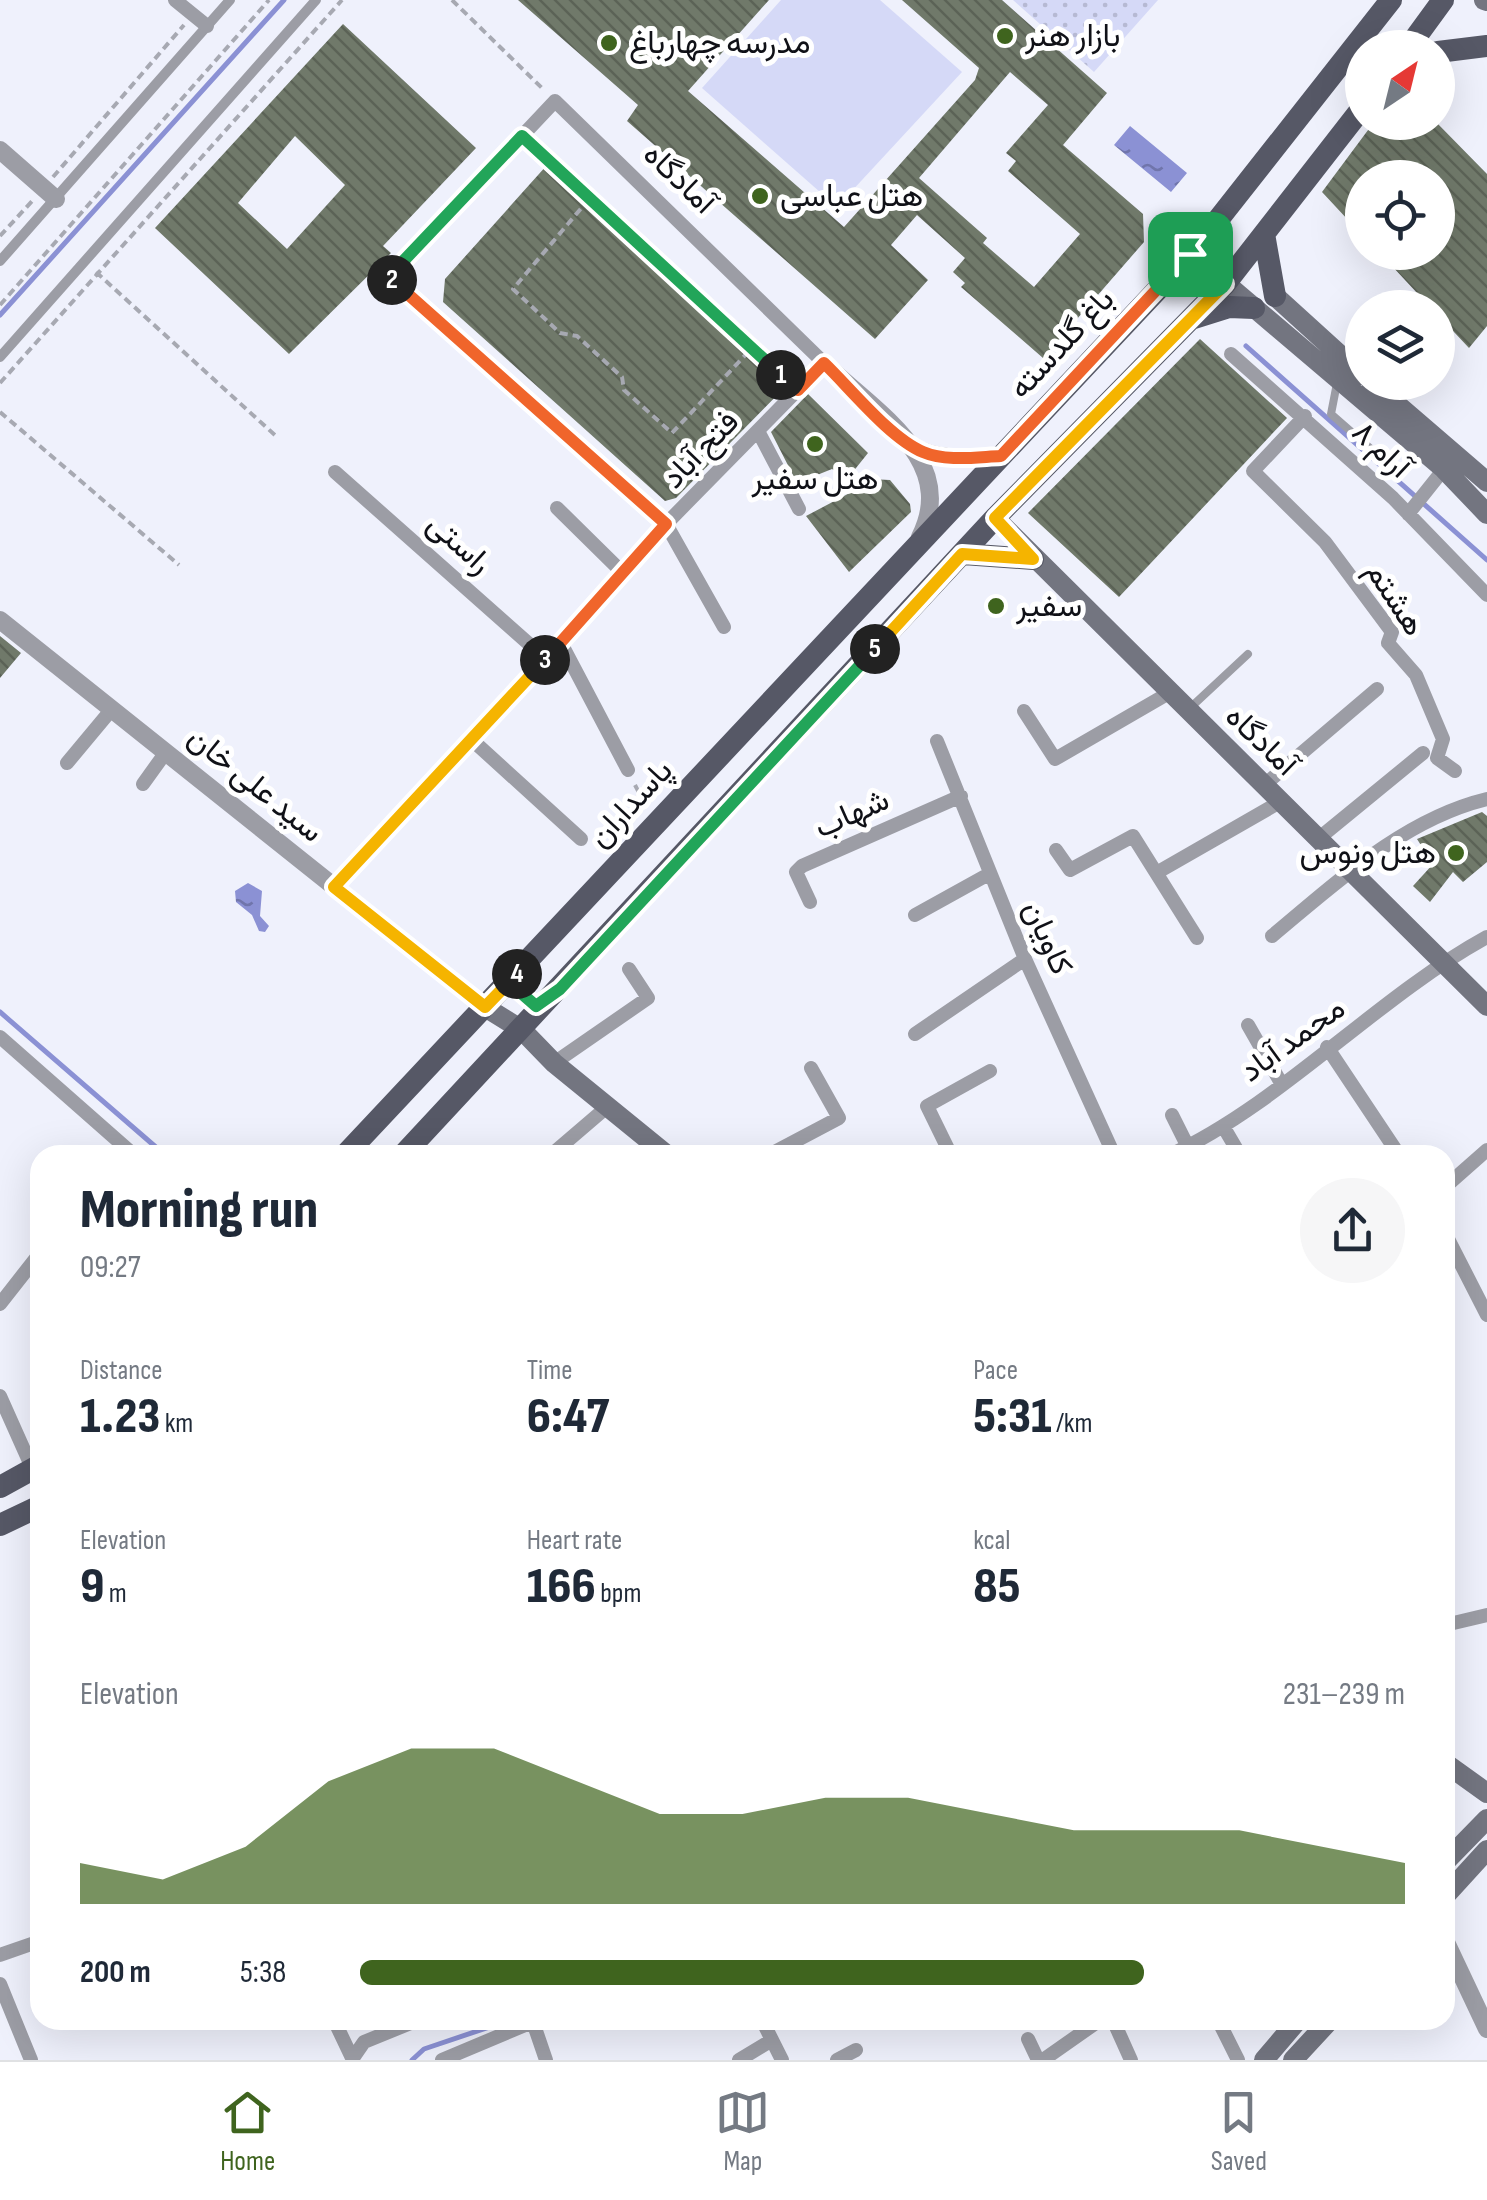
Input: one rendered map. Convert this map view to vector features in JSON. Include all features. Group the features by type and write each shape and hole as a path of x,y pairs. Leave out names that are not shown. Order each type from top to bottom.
{"main road":[{"name":"باغ گلدسته","path":"964,495 1190,254 1391,0"},
{"path":"1421,30 1443,0"},
{"path":"1455,50 1487,46"},
{"path":"413,1145 995,518 1225,284 1345,130"},
{"path":"1264,234 1272,304 1338,379 1444,469 1487,514"},
{"path":"1190,254 1225,284 1272,304 1345,362"},
{"path":"1191,319 1229,307 1272,304"},
{"path":"1393,400 1487,482"},
{"path":"964,495 995,518"},
{"name":"پاسداران","path":"354,1145 964,495"},
{"name":"آمادگاه","path":"995,518 1487,1006"},
{"path":"915,547 936,542 956,561 1033,559"},
{"path":"523,967 520,992 536,1006 560,989"},
{"name":"سید علی خان","path":"485,1007 522,1030 554,1063 655,1145"},
{"path":"0,1488 30,1472"},
{"path":"0,1525 30,1511"},
{"path":"1455,1770 1487,1793"},
{"path":"1455,1852 1487,1819"},
{"path":"1455,1885 1487,1850"},
{"path":"1264,2060 1290,2030"},
{"path":"1294,2060 1321,2030"}],"street":[{"path":"175,0 207,26"},
{"path":"0,261 50,194 230,0"},
{"path":"0,356 316,0"},
{"path":"555,101 392,273 391,280 666,524 724,627"},
{"name":"آمادگاه","path":"555,101 908,443 929,472 933,502 915,547"},
{"path":"0,150 50,194"},
{"name":"۸ آرام","path":"1230,354 1304,416 1487,595"},
{"name":"فتح آباد","path":"334,887 666,524 824,363"},
{"name":"هشتم","path":"1304,416 1253,471 1324,542 1392,632 1388,643 1416,675 1443,739 1437,758 1455,771"},
{"path":"758,431 799,509"},
{"name":"آمادگاه","path":"908,443 926,454 1001,456"},
{"path":"1408,514 1444,469"},
{"name":"راستی","path":"335,472 546,659"},
{"path":"557,508 624,574"},
{"name":"سید علی خان","path":"0,620 485,1007"},
{"path":"560,644 628,770"},
{"path":"1263,786 1377,689"},
{"path":"1024,711 1055,759 1169,693"},
{"path":"67,763 112,709"},
{"path":"472,739 581,839"},
{"name":"کاویان","path":"937,741 1025,960 1109,1145"},
{"path":"142,784 166,752"},
{"path":"1318,839 1423,754"},
{"name":"شهاب","path":"810,902 796,872 802,866 961,796"},
{"path":"1272,936 1351,871 1429,821 1456,807 1487,799"},
{"path":"1158,872 1280,802"},
{"path":"1056,850 1070,870 1133,836 1197,938"},
{"path":"916,914 989,874"},
{"name":"محمد آباد","path":"1191,1145 1442,962 1487,938"},
{"path":"915,1034 1025,960"},
{"path":"554,1063 653,1004 629,969"},
{"path":"1248,1025 1281,1083"},
{"path":"0,1038 117,1145"},
{"path":"1326,1047 1392,1145"},
{"path":"788,1145 839,1118 812,1068"},
{"path":"946,1145 927,1106 990,1070"},
{"path":"562,1145 607,1106"},
{"path":"1172,1114 1187,1145"},
{"path":"1222,1126 1234,1145"},
{"path":"1455,1178 1487,1150"},
{"path":"1455,1253 1487,1315"},
{"path":"0,1304 30,1266"},
{"path":"0,1396 30,1454"},
{"path":"1455,1619 1487,1615"},
{"path":"0,1955 30,1944"},
{"path":"1455,1961 1487,2029"},
{"path":"0,1984 30,2060"},
{"path":"338,2030 351,2059 364,2042 393,2030"},
{"path":"442,2060 514,2030"},
{"path":"538,2030 546,2060"},
{"path":"767,2030 782,2060"},
{"path":"1028,2039 1040,2060 1085,2030"},
{"path":"1118,2030 1132,2060"},
{"path":"1223,2030 1238,2060"},
{"path":"739,2060 772,2040"},
{"path":"837,2060 856,2050"}],"lane":[{"path":"1338,379 1331,414 1387,463"},
{"path":"1187,711 1248,654"}],"path":[{"path":"0,305 270,0"},
{"path":"0,383 342,0"},
{"path":"452,0 555,101"},
{"path":"0,236 50,194 193,15"},
{"path":"522,136 798,390"},
{"path":"589,199 512,288 560,333 578,336 622,376 624,390 672,433 752,348"},
{"path":"85,260 277,437"},
{"path":"0,412 179,565"},
{"path":"628,770 656,826"}],"shaded area":[{"path":"781,0 880,0 962,72 837,207 702,88"},
{"path":"1013,0 1158,0 1094,72"}],"water":[{"path":"1130,126 1187,173 1171,192 1114,145"},
{"path":"248,883 262,891 260,916 269,926 265,932 259,931 252,915 236,902 235,891"}],"building":[{"name":"هتل عباسی","path":"518,0 769,0 688,91 844,227 975,80 979,68 902,0 1002,0 1107,93 1063,145 1143,214 1144,242 1043,358 961,287 965,283 953,272 965,258 917,215 891,245 928,280 875,339 627,121 638,105","holes":["1010,72 1048,105 1006,153 1016,161 1008,171 1080,234 1034,287 983,243 987,238 919,178"]},
{"path":"343,24 476,148 383,246 391,253 289,354 155,228","holes":["295,136 345,185 287,249 238,203"]},
{"path":"1361,140 1454,140 1487,174 1487,326 1469,348 1455,333 1455,290 1414,290 1396,270 1455,270 1455,160 1346,160"},
{"path":"556,155 796,376 676,498 665,501 443,302 445,279"},
{"path":"1345,161 1345,217 1322,192"},
{"path":"1200,339 1287,418 1119,597 1028,513"},
{"path":"808,394 868,453 848,478 890,480 910,504 911,512 849,572 806,516 861,487 832,469 797,483 771,432"},
{"path":"0,636 21,653 0,678"},
{"name":"هتل ونوس","path":"1482,812 1487,816 1487,862 1463,882 1453,872 1430,902 1413,886 1433,864 1417,839"}],"waterway":[{"path":"0,315 284,0"},
{"path":"1246,346 1487,560"},
{"path":"0,1012 153,1145"},
{"path":"412,2060 424,2049 480,2030"}],"place":[{"name":"بازار هنر","path":"1005,36"},
{"name":"مدرسه چهارباغ","path":"609,43"},
{"name":"هتل عباسی","path":"760,196"},
{"name":"هتل سفیر","path":"815,444"},
{"name":"سفیر","path":"996,606"},
{"name":"هتل ونوس","path":"1456,853"}],"route":[{"path":"522,136 792,386 798,390 824,363 908,443 926,454 1001,456 1190,254 1225,284 995,518 1033,559 962,554 560,989 536,1006 520,992 523,967 485,1007 334,887 666,524 391,280 392,273 522,136"}]}
